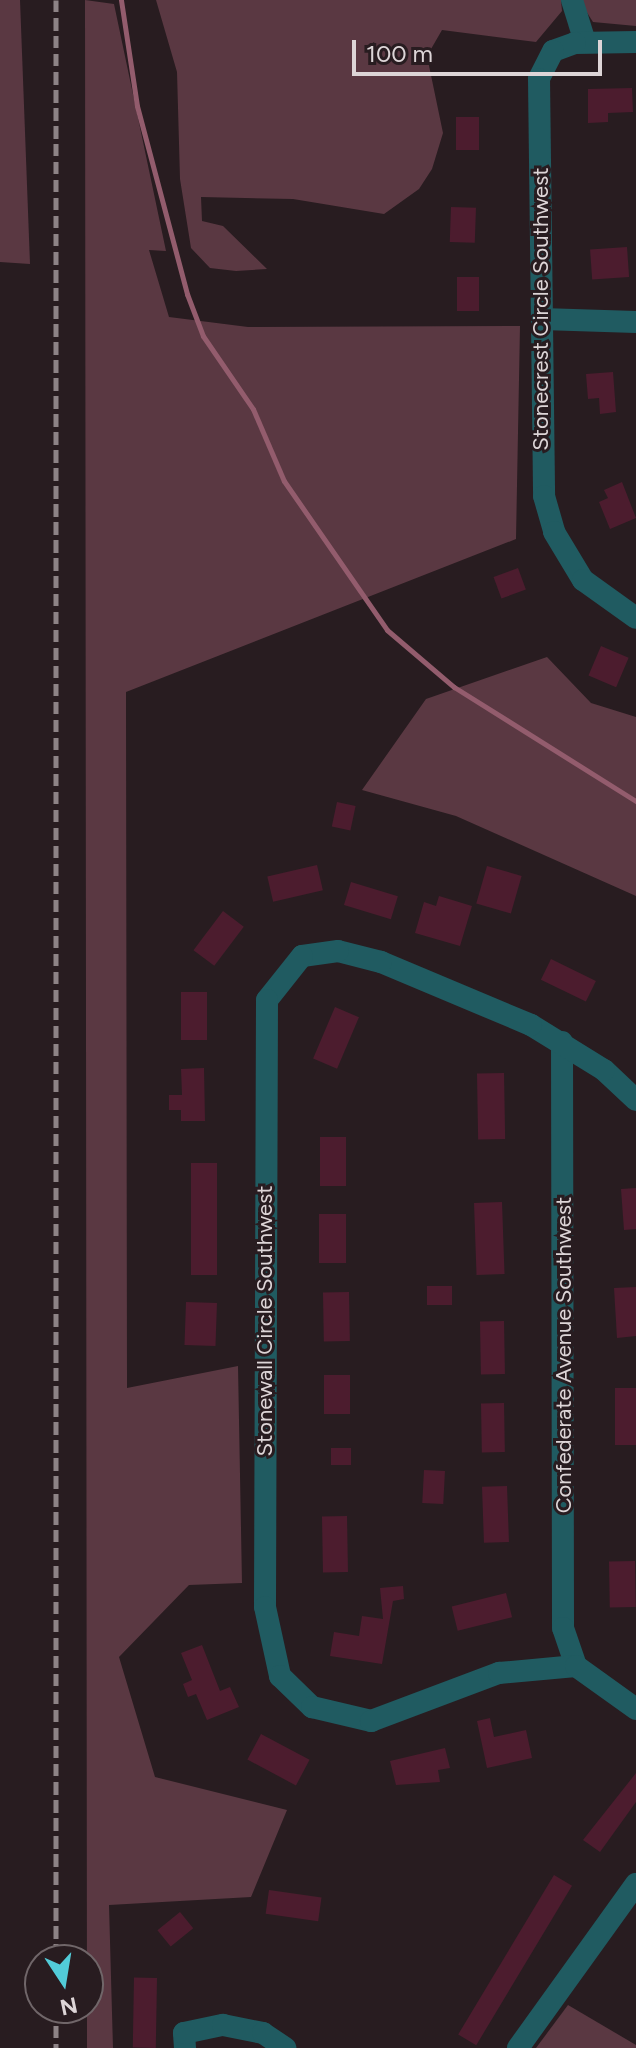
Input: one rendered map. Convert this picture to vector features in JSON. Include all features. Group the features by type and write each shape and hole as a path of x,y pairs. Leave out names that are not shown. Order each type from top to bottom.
{"street":[{"path":"572,0 585,42"},
{"name":"Stonecrest Circle Southwest","path":"636,42 585,42 553,51 539,79 540,445 554,532 583,580 636,618"},
{"path":"542,319 636,322"},
{"name":"Stonewall Circle Southwest","path":"576,1666 499,1673 371,1721 339,1718 312,1707 280,1676 265,1607 264,1020 273,985 302,956 338,951 480,1001 562,1042 636,1100"},
{"name":"Confederate Avenue Southwest","path":"562,1042 563,1628 576,1666"},
{"path":"576,1666 636,1709"},
{"path":"518,2048 636,1884"},
{"path":"185,2048 184,2033 223,2025 246,2039 285,2048"}],"shaded area":[{"path":"0,0 20,0 30,264 0,262"},
{"path":"85,0 114,4 166,251 149,250 169,317 248,327 520,326 516,539 126,692 127,1388 238,1366 242,1583 189,1585 119,1657 155,1777 287,1810 251,1897 109,1905 113,2048 87,2048 87,2024 104,2024 104,1944 87,1944"},
{"path":"156,0 561,0 562,11 536,42 442,30 427,56 443,133 432,169 419,189 384,214 293,199 201,197 202,221 223,226 267,269 236,271 210,268 191,248 180,179 177,72"},
{"path":"579,0 636,0 636,26 593,22"},
{"path":"547,657 591,703 636,717 636,896 456,816 362,790 426,699"},
{"path":"568,2005 636,2045 636,2048 536,2048"}],"building":[{"path":"632,88 633,112 608,113 608,122 588,123 588,89"},
{"path":"456,117 479,117 479,150 456,150"},
{"path":"451,207 476,208 475,243 450,242"},
{"path":"627,247 629,277 592,280 590,250"},
{"path":"457,277 479,277 479,311 457,311"},
{"path":"613,372 616,412 600,414 599,398 588,399 586,374"},
{"path":"622,482 636,518 610,529 599,502 608,498 604,490"},
{"path":"518,568 526,590 501,599 494,577"},
{"path":"601,646 629,658 616,687 588,675"},
{"path":"337,802 356,806 350,830 332,826"},
{"path":"317,865 323,890 273,902 267,876"},
{"path":"487,866 522,876 511,913 476,903"},
{"path":"351,882 398,896 391,919 344,905"},
{"path":"439,896 472,906 460,946 415,933 424,902 436,906"},
{"path":"223,911 244,927 214,966 194,950"},
{"path":"551,959 596,981 586,1002 541,980"},
{"path":"181,992 207,992 207,1040 181,1040"},
{"path":"335,1007 359,1017 337,1069 313,1059"},
{"path":"204,1068 205,1121 181,1121 181,1110 169,1110 169,1095 182,1095 181,1069"},
{"path":"477,1073 504,1073 505,1139 478,1139"},
{"path":"320,1137 346,1137 346,1186 320,1186"},
{"path":"191,1163 217,1163 217,1275 191,1275"},
{"path":"636,1188 636,1229 624,1230 621,1189"},
{"path":"502,1202 505,1274 477,1275 474,1203"},
{"path":"319,1214 346,1214 346,1263 319,1263"},
{"path":"427,1286 452,1286 452,1305 427,1305"},
{"path":"636,1287 636,1336 617,1338 614,1288"},
{"path":"323,1292 349,1292 350,1341 324,1341"},
{"path":"186,1302 217,1303 215,1346 184,1345"},
{"path":"480,1321 504,1321 505,1374 481,1374"},
{"path":"324,1375 350,1375 350,1414 324,1414"},
{"path":"615,1388 636,1388 636,1445 615,1445"},
{"path":"481,1403 504,1403 505,1452 482,1452"},
{"path":"331,1448 351,1448 351,1465 331,1465"},
{"path":"424,1470 445,1471 443,1504 422,1503"},
{"path":"507,1486 509,1542 484,1543 482,1487"},
{"path":"322,1516 347,1516 348,1572 323,1572"},
{"path":"609,1561 635,1561 636,1607 610,1607"},
{"path":"403,1586 404,1599 393,1601 382,1664 330,1656 334,1632 359,1636 362,1616 383,1619 380,1588"},
{"path":"506,1593 512,1617 458,1631 452,1607"},
{"path":"202,1645 220,1691 230,1687 239,1707 207,1720 196,1694 188,1697 183,1684 192,1680 181,1653"},
{"path":"490,1718 494,1737 526,1730 532,1758 487,1768 477,1721"},
{"path":"261,1734 310,1760 296,1785 247,1760"},
{"path":"445,1748 450,1768 438,1770 440,1782 396,1785 390,1761"},
{"path":"636,1773 636,1802 600,1852 583,1840"},
{"path":"554,1875 572,1886 476,2045 458,2034"},
{"path":"269,1890 321,1897 318,1921 266,1914"},
{"path":"180,1912 193,1928 171,1947 157,1930"},
{"path":"134,1978 157,1978 156,2048 133,2048"}],"waterway":[{"path":"121,0 137,106 187,294 203,336 253,409 284,481 387,630 454,687 636,801"}],"railway":[{"path":"56,0 56,1944"},
{"path":"56,2024 56,2048"}]}
